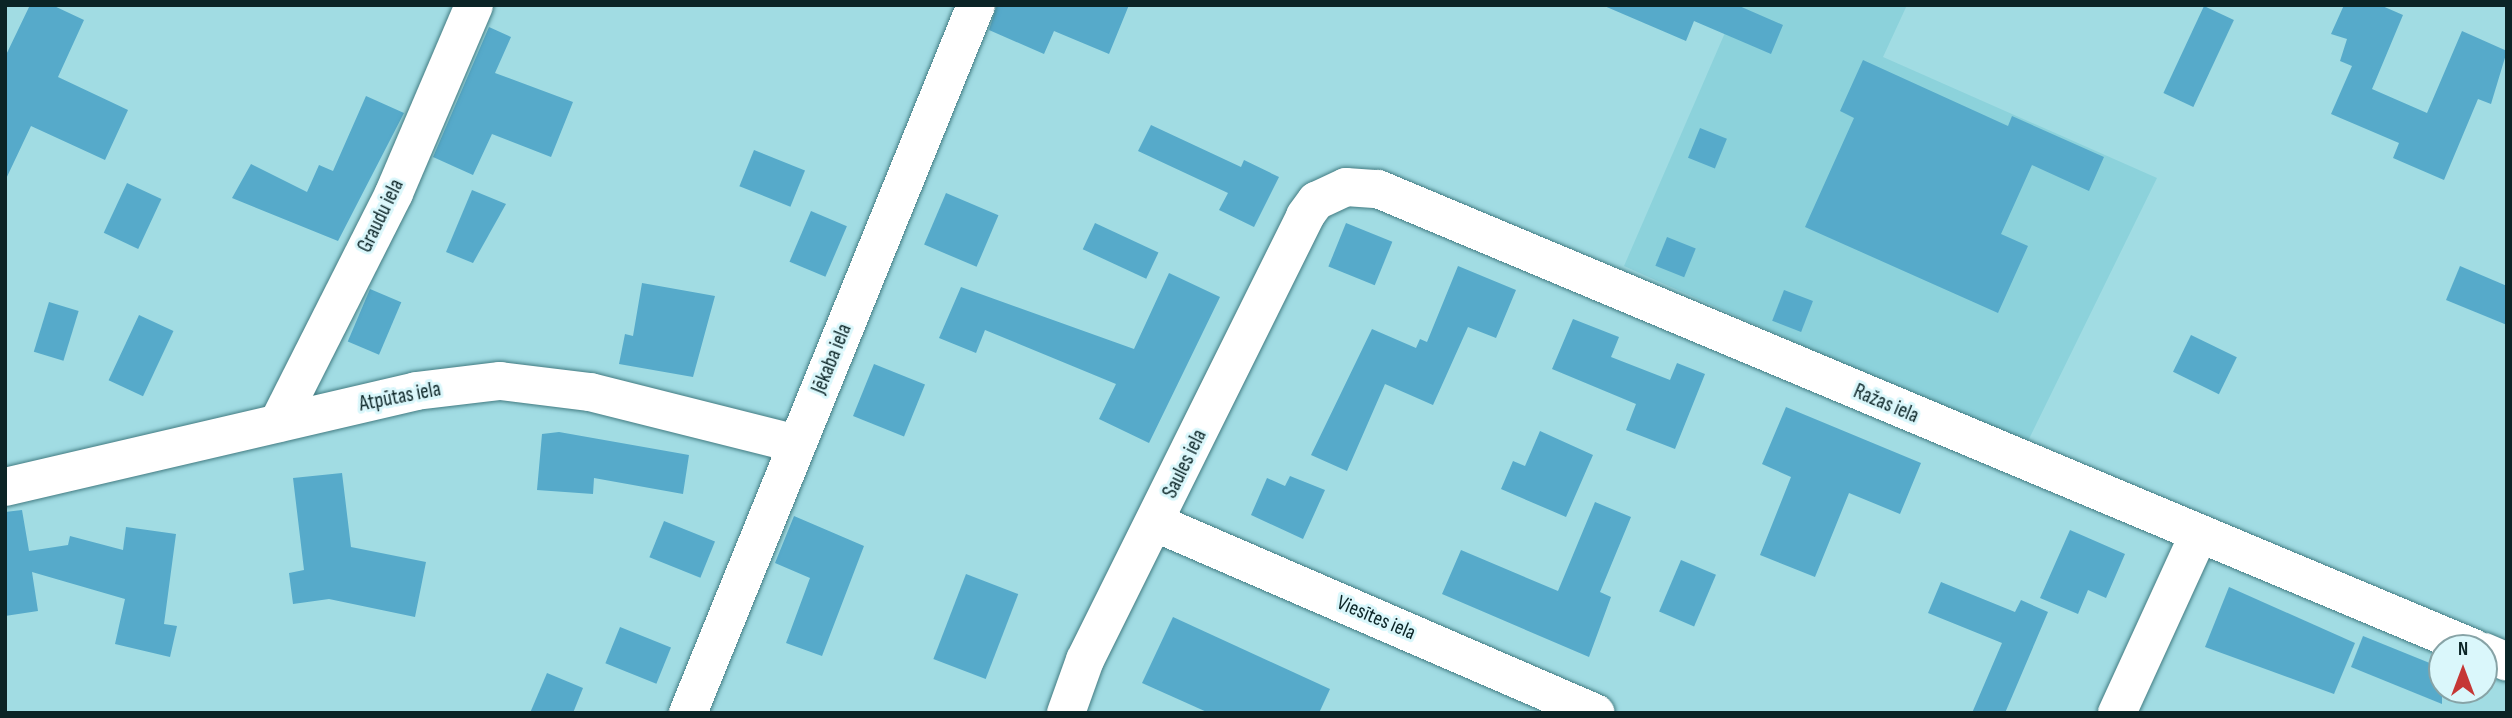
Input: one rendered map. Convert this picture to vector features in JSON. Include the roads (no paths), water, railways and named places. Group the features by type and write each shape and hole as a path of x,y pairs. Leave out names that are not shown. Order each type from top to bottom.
{"street":[{"name":"Graudu iela","path":"278,422 394,193 474,5"},
{"name":"Jēkaba iela","path":"688,713 976,5"},
{"name":"Ražas iela","path":"1304,216 1332,191 1378,189 2199,536 2439,634"},
{"name":"Saules iela","path":"1066,713 1085,660 1156,523 1304,216"},
{"name":"Atpūtas iela","path":"5,487 416,391 500,381 590,392 797,444"},
{"name":"Viesītes iela","path":"1156,523 1596,713"},
{"path":"2117,713 2199,536"}]}
